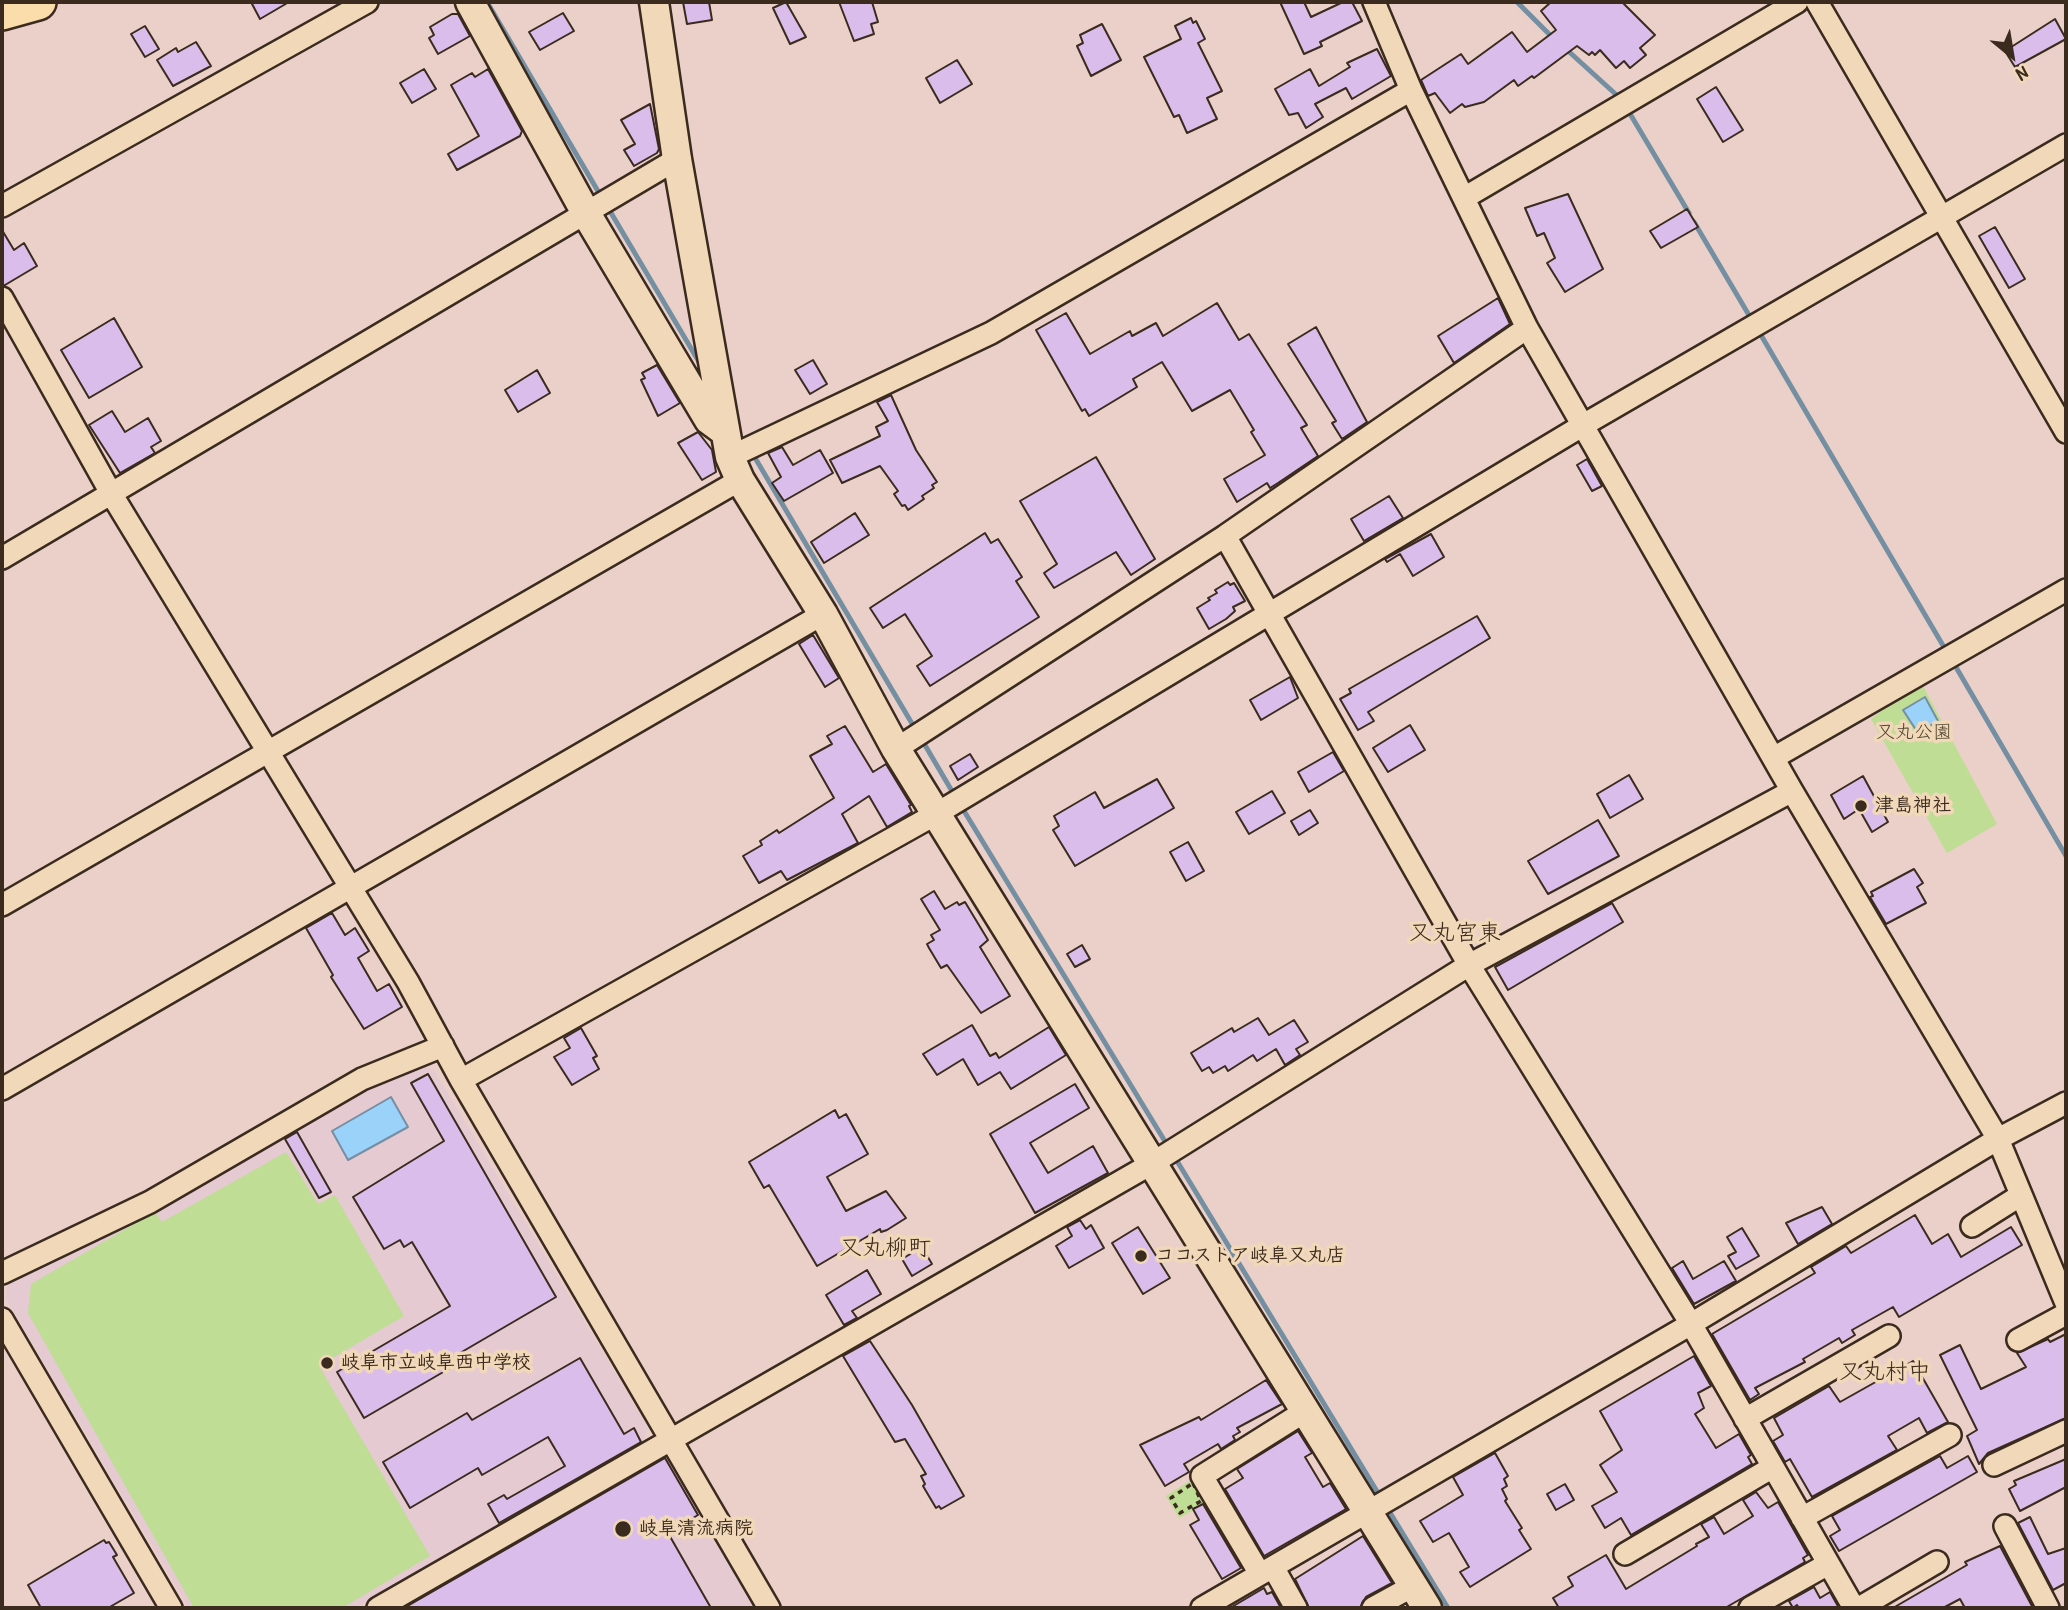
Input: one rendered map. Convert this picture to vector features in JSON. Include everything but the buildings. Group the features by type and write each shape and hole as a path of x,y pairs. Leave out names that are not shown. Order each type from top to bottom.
{"main road":[{"path":"2,12 38,2"}],"street":[{"path":"2,206 367,2"},
{"path":"470,2 587,215 823,614 896,749 1307,1410 1420,1597 1373,1608"},
{"path":"654,2 677,159 731,456"},
{"path":"1374,2 1411,90 1527,328 1585,424 1792,791 1998,1139 2066,1303"},
{"path":"1464,198 1797,2"},
{"path":"1817,2 1944,217 2066,432"},
{"path":"2,905 269,752 731,456 991,332 1411,90"},
{"path":"461,1080 936,814 1266,613 1585,424 2066,145"},
{"path":"2,558 587,215 677,159"},
{"path":"2,298 112,495 350,886 461,1080 673,1438 769,1608"},
{"path":"896,749 1225,536 1527,328"},
{"path":"1225,536 1266,613 1469,965 1691,1324 1828,1564 1857,1608 1937,1562"},
{"path":"1775,757 2066,590"},
{"path":"2,1089 823,614"},
{"path":"378,1608 1152,1164 1469,965 1792,791"},
{"path":"2,1273 150,1202 362,1079 443,1046"},
{"path":"1202,1608 1691,1324 1998,1139 2066,1103"},
{"path":"1972,1226 2021,1195"},
{"path":"2018,1340 2066,1314"},
{"path":"2,1319 9,1346 171,1608"},
{"path":"1745,1419 1889,1336"},
{"path":"1296,1608 1266,1571 1202,1476 1307,1410"},
{"path":"1994,1465 2066,1431"},
{"path":"1802,1518 1950,1435"},
{"path":"1625,1554 1773,1466"},
{"path":"2005,1526 2048,1608"},
{"path":"1750,1608 1828,1564"}],"path":[{"path":"1193,1483 1201,1501 1180,1513 1171,1497 1193,1483"}],"shaded area":[{"name":"岐阜市立岐阜西中学校","path":"422,1066 434,1070 648,1427 643,1442 356,1608 189,1608 6,1299 8,1282 349,1094"},
{"name":"岐阜清流病院","path":"669,1450 760,1608 392,1608"}],"green space":[{"name":"又丸公園","path":"1923,686 1997,824 1947,853 1871,719 1895,701"},
{"path":"286,1152 318,1204 335,1195 404,1316 319,1366 430,1556 342,1608 194,1608 28,1313 31,1284 155,1212 162,1222"},
{"path":"1194,1478 1207,1503 1179,1518 1166,1496"}],"water":[{"path":"1925,697 1938,721 1918,733 1903,710"},
{"path":"391,1097 408,1127 348,1160 332,1131"}],"waterway":[{"path":"487,2 602,198"},
{"path":"1517,2 1553,38"},
{"path":"1566,49 1621,99"},
{"path":"1626,107 1689,213"},
{"path":"607,206 702,367"},
{"path":"1694,222 1753,322"},
{"path":"1758,330 1948,654"},
{"path":"751,451 917,732"},
{"path":"1953,662 2066,856"},
{"path":"922,740 956,798"},
{"path":"961,806 1169,1148"},
{"path":"1174,1156 1381,1498"},
{"path":"1386,1506 1448,1608"}],"place":[{"name":"津島神社","path":"1861,806"},
{"name":"ココストア岐阜又丸店","path":"1141,1256"},
{"name":"岐阜市立岐阜西中学校","path":"327,1363"},
{"name":"岐阜清流病院","path":"623,1529"}],"district":[{"name":"又丸宮東","path":"1455,934"},
{"name":"又丸柳町","path":"885,1249"},
{"name":"又丸村中","path":"1885,1373"}]}
